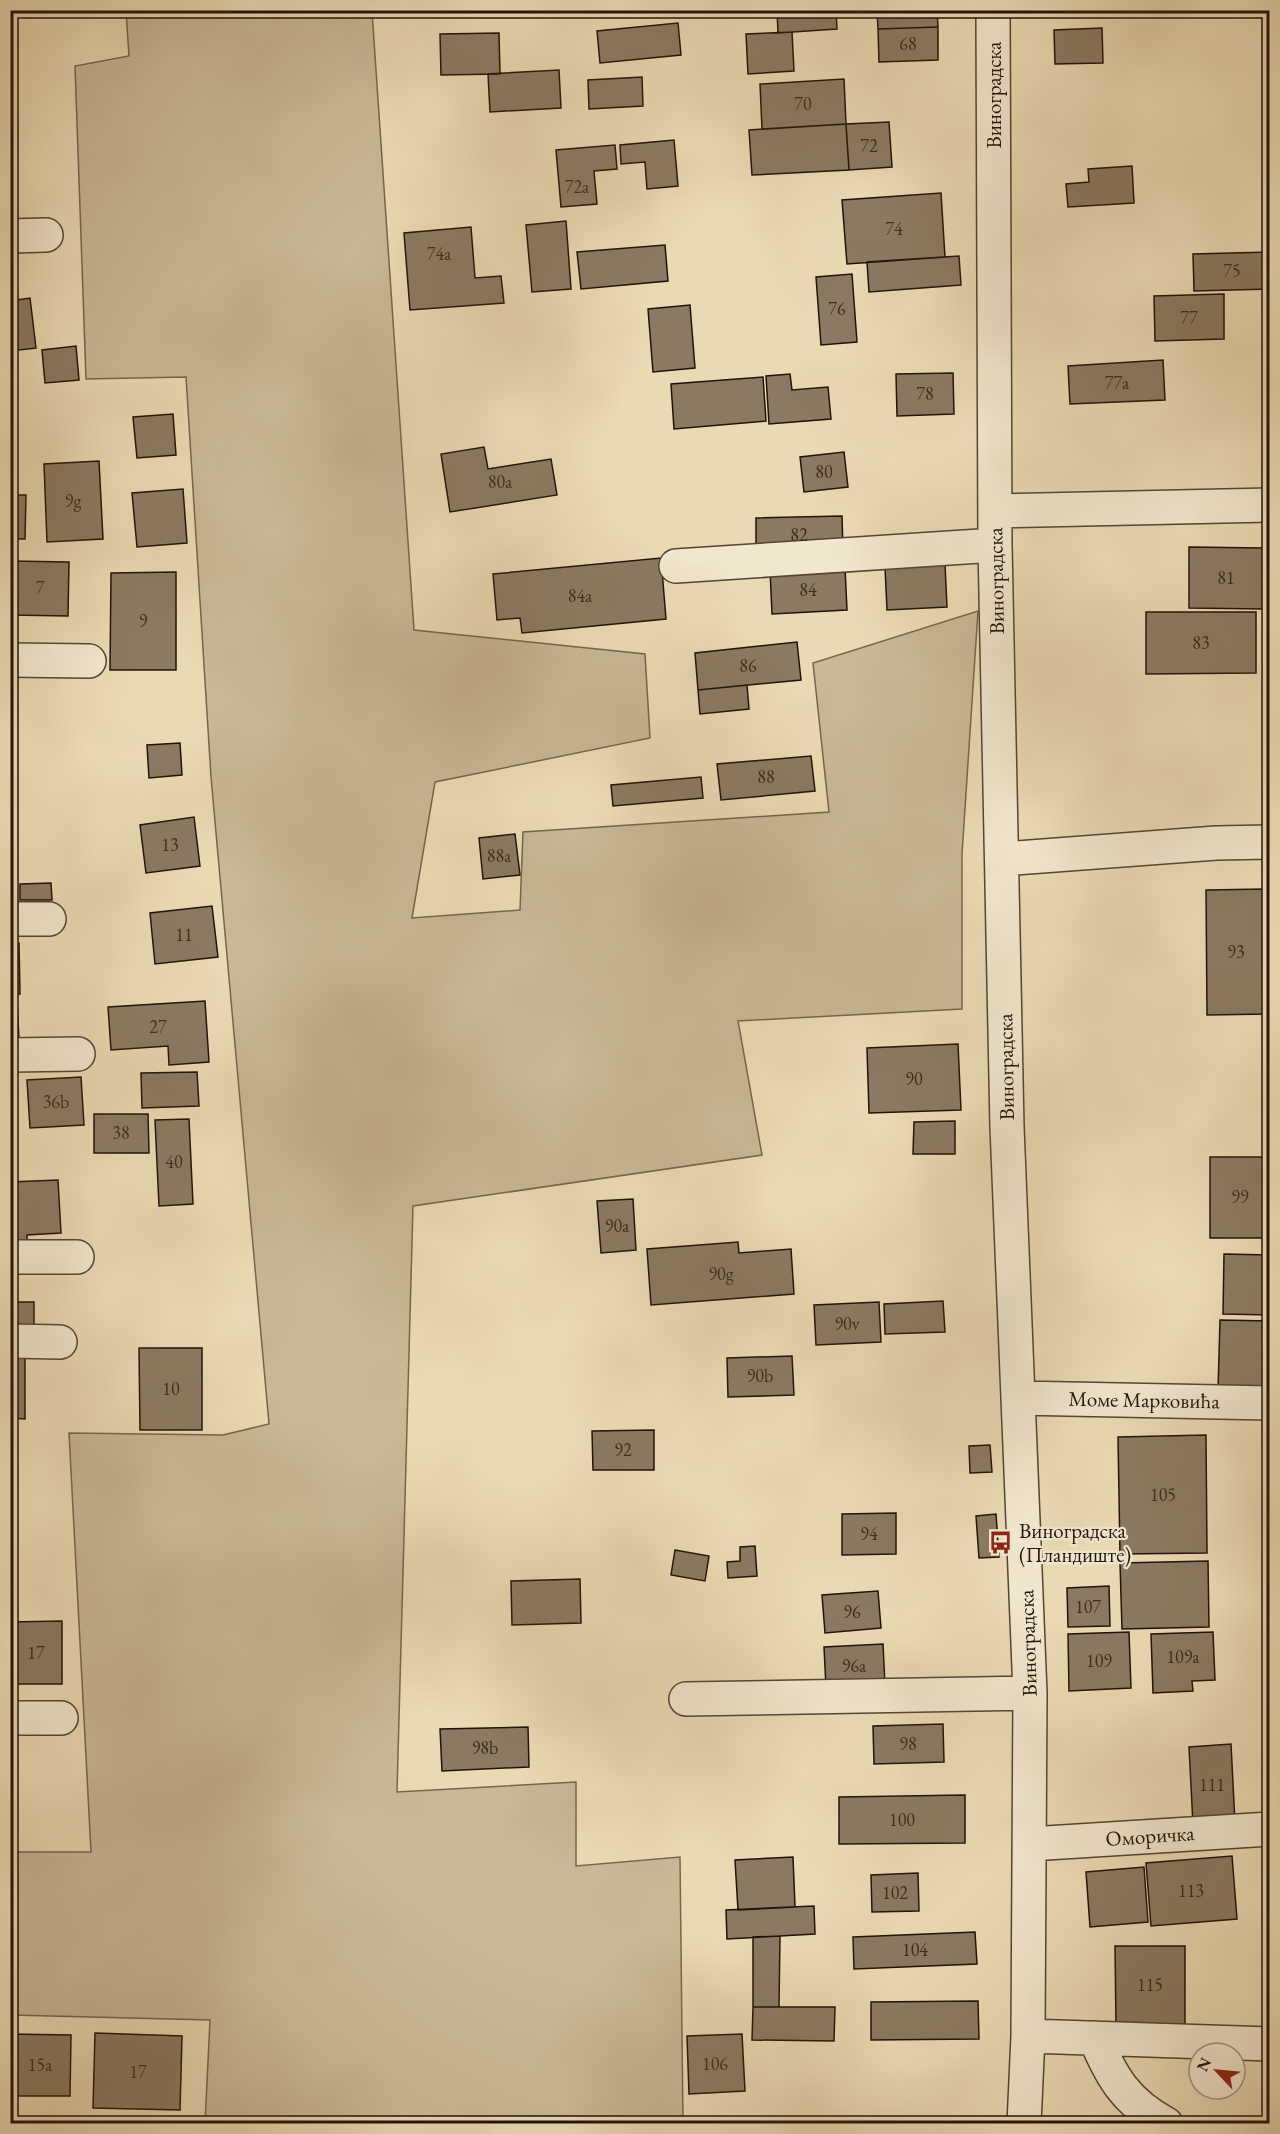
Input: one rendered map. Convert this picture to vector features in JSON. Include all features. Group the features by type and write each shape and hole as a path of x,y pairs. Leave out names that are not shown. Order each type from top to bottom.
{"street":[{"name":"Виноградска","path":"993,10 995,545 1007,1126 1030,1693 1028,2036 1024,2124"},
{"path":"10,236 46,235"},
{"path":"995,511 1269,505"},
{"path":"676,566 995,545"},
{"path":"10,660 89,661"},
{"path":"1002,859 1216,843 1269,842"},
{"path":"10,919 49,919"},
{"path":"10,1055 78,1054"},
{"path":"10,1257 76,1257"},
{"path":"10,1341 60,1342"},
{"name":"Моме Марковића","path":"1018,1398 1269,1403"},
{"path":"686,1700 1030,1693"},
{"path":"10,1718 61,1718"},
{"name":"Оморичка","path":"1030,1844 1269,1829"},
{"path":"1028,2036 1269,2044"},
{"path":"1095,2038 1111,2074 1131,2100 1166,2124"}],"shaded area":[{"path":"126,11 372,11 414,630 645,654 650,738 435,782 412,918 520,910 523,832 829,812 813,663 978,611 962,854 962,1009 738,1021 762,1155 413,1206 397,1792 576,1782 576,1866 680,1857 683,2123 205,2123 210,2020 11,2015 11,1852 91,1852 69,1433 223,1435 269,1424 211,777 186,377 86,379 75,66 129,56"}],"building":[{"path":"777,10 836,10 837,29 778,33"},
{"path":"877,10 937,10 938,27 878,29"},
{"path":"678,23 681,55 600,63 597,31"},
{"path":"938,27 938,60 879,62 878,29"},
{"path":"1102,28 1103,63 1055,64 1054,30"},
{"path":"792,32 794,71 748,74 746,34"},
{"path":"499,33 500,74 441,75 440,34"},
{"path":"559,70 561,108 490,112 488,74"},
{"path":"642,77 643,106 589,109 588,80"},
{"path":"844,79 846,124 762,129 760,84"},
{"path":"889,122 892,167 849,170 846,124"},
{"path":"846,124 849,170 752,175 749,130"},
{"path":"674,140 678,186 647,189 645,162 621,164 620,145"},
{"path":"615,145 617,169 594,171 597,204 561,207 556,150"},
{"path":"1132,166 1134,203 1068,207 1066,184 1089,182 1088,169"},
{"path":"941,193 945,257 847,264 842,200"},
{"path":"566,221 571,289 532,292 526,225"},
{"path":"471,227 475,278 501,276 504,303 410,310 404,233"},
{"path":"665,245 668,281 581,289 577,252"},
{"path":"1270,252 1270,289 1194,291 1193,254"},
{"path":"959,256 961,285 869,292 867,262"},
{"path":"852,274 857,342 821,345 816,277"},
{"path":"1224,294 1224,339 1155,341 1154,296"},
{"path":"30,298 36,348 10,351 10,301"},
{"path":"690,305 695,368 653,372 648,309"},
{"path":"76,346 79,380 45,383 42,350"},
{"path":"1163,360 1165,400 1070,404 1068,366"},
{"path":"953,373 954,414 897,416 896,374"},
{"path":"790,374 792,390 828,387 831,419 769,424 766,376"},
{"path":"763,377 766,421 674,429 671,384"},
{"path":"173,414 176,455 137,458 133,417"},
{"path":"484,447 488,469 551,459 557,495 450,512 441,454"},
{"path":"844,452 848,487 804,492 800,457"},
{"path":"99,461 103,539 47,542 44,464"},
{"path":"183,489 187,543 137,547 132,493"},
{"path":"10,495 26,495 25,539 10,539"},
{"path":"842,516 843,551 756,552 756,518"},
{"path":"1189,547 1264,548 1263,609 1189,608"},
{"path":"661,558 666,619 522,633 520,618 497,620 493,574"},
{"path":"10,561 69,562 68,616 10,615"},
{"path":"945,564 947,607 887,610 885,567"},
{"path":"845,567 847,610 772,614 770,570"},
{"path":"176,572 176,670 110,670 111,573"},
{"path":"1146,612 1256,612 1256,673 1146,674"},
{"path":"797,642 801,680 698,690 695,653"},
{"path":"747,685 749,709 700,714 698,690"},
{"path":"180,743 182,775 149,778 147,745"},
{"path":"811,756 815,791 721,800 717,764"},
{"path":"701,777 703,798 613,806 611,785"},
{"path":"194,817 200,866 146,873 140,825"},
{"path":"515,834 520,875 483,879 479,838"},
{"path":"51,883 52,900 20,900 20,884"},
{"path":"1265,889 1267,1014 1207,1015 1206,890"},
{"path":"212,906 218,957 155,964 150,913"},
{"path":"10,943 19,943 20,994 10,995"},
{"path":"205,1001 209,1062 169,1065 168,1046 111,1050 108,1007"},
{"path":"10,1002 17,1002 19,1039 10,1040"},
{"path":"958,1044 961,1110 869,1113 867,1048"},
{"path":"197,1072 199,1106 142,1108 141,1073"},
{"path":"81,1077 84,1125 30,1128 27,1080"},
{"path":"94,1114 148,1114 149,1153 94,1153"},
{"path":"189,1119 193,1204 159,1206 155,1120"},
{"path":"955,1121 955,1154 913,1154 914,1122"},
{"path":"1210,1157 1270,1157 1270,1238 1210,1238"},
{"path":"58,1180 61,1233 27,1235 27,1245 10,1246 10,1182"},
{"path":"633,1199 636,1250 601,1253 597,1201"},
{"path":"738,1242 739,1253 791,1249 794,1294 651,1305 647,1249"},
{"path":"1224,1254 1270,1255 1270,1315 1223,1314"},
{"path":"10,1296 11,1302 34,1302 34,1332 10,1333"},
{"path":"943,1301 945,1332 885,1334 884,1304"},
{"path":"879,1302 881,1342 816,1345 814,1305"},
{"path":"1220,1320 1270,1321 1270,1392 1218,1391"},
{"path":"139,1348 202,1348 202,1430 140,1430"},
{"path":"792,1356 794,1395 728,1397 727,1358"},
{"path":"10,1358 25,1358 25,1419 10,1418"},
{"path":"654,1430 654,1470 593,1470 592,1431"},
{"path":"1206,1435 1207,1553 1120,1554 1118,1437"},
{"path":"990,1445 992,1472 970,1473 969,1446"},
{"path":"896,1513 896,1554 842,1555 842,1514"},
{"path":"996,1514 999,1557 979,1558 976,1516"},
{"path":"755,1546 757,1576 728,1578 727,1562 740,1561 740,1547"},
{"path":"675,1550 709,1556 705,1581 671,1575"},
{"path":"1208,1561 1209,1627 1122,1629 1120,1563"},
{"path":"580,1579 581,1623 512,1625 511,1581"},
{"path":"1109,1586 1110,1626 1068,1627 1067,1588"},
{"path":"878,1591 881,1628 825,1633 822,1595"},
{"path":"62,1621 62,1684 10,1684 10,1622"},
{"path":"1129,1632 1131,1688 1069,1691 1068,1634"},
{"path":"1213,1632 1215,1680 1192,1681 1193,1691 1153,1693 1151,1634"},
{"path":"883,1644 885,1685 826,1687 824,1647"},
{"path":"943,1724 944,1762 874,1764 873,1726"},
{"path":"528,1727 529,1767 442,1771 440,1729"},
{"path":"1231,1744 1235,1823 1193,1825 1189,1747"},
{"path":"965,1795 965,1843 839,1844 839,1797"},
{"path":"1232,1856 1237,1919 1151,1926 1146,1863"},
{"path":"793,1857 795,1907 738,1910 735,1860"},
{"path":"1144,1867 1148,1922 1090,1927 1086,1872"},
{"path":"918,1873 919,1911 872,1912 871,1875"},
{"path":"814,1906 815,1934 727,1939 726,1910"},
{"path":"975,1932 977,1964 854,1969 853,1937"},
{"path":"780,1936 779,2007 753,2007 753,1937"},
{"path":"1115,1946 1185,1946 1185,2024 1116,2025"},
{"path":"978,2001 979,2039 871,2040 871,2002"},
{"path":"753,2007 835,2007 834,2041 752,2040"},
{"path":"95,2033 182,2036 180,2110 93,2108"},
{"path":"10,2034 71,2035 70,2096 10,2096"},
{"path":"742,2034 745,2091 689,2094 687,2036"}],"place":[{"name":"Виноградска (Пландиште)","path":"1001,1543"}]}
